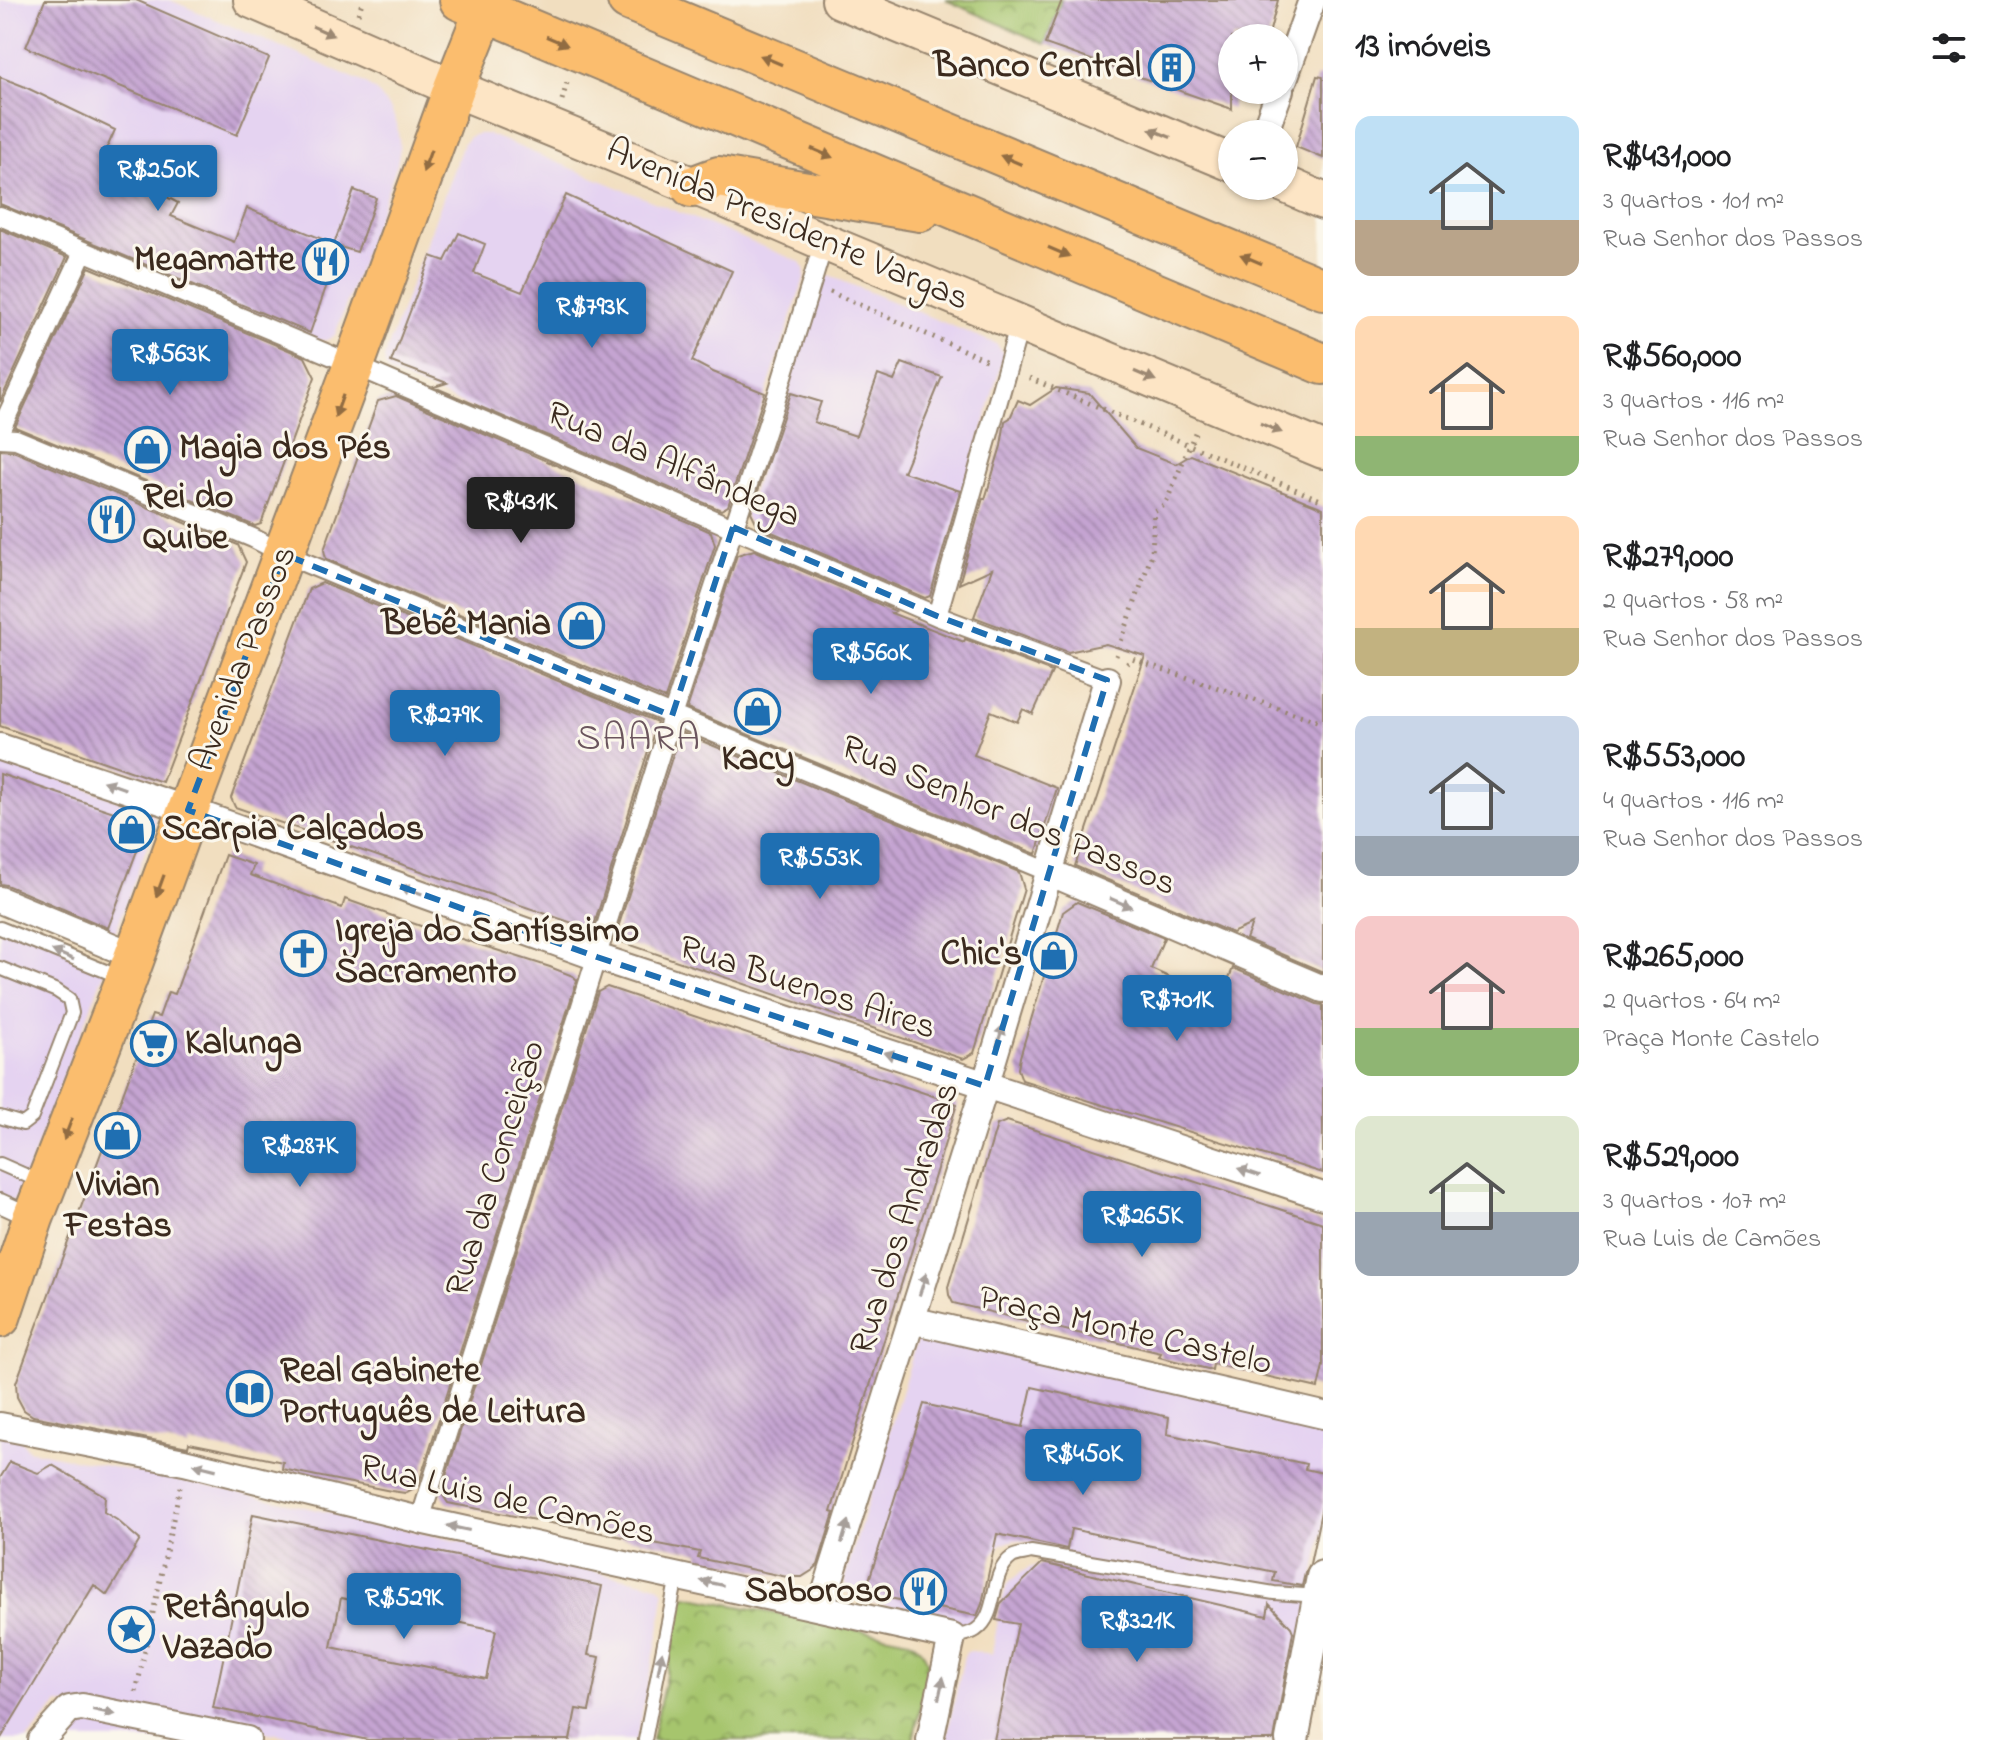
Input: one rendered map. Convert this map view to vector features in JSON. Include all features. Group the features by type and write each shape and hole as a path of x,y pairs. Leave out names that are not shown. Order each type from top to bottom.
{"main road":[{"name":"Avenida Presidente Vargas","path":"252,0 454,88 1323,450"},
{"path":"628,0 1323,289"},
{"path":"840,0 1218,157"},
{"name":"Avenida Passos","path":"0,1317 26,1202 130,968 454,88 478,3"},
{"path":"478,3 1323,364"},
{"path":"692,187 719,177 987,222"},
{"path":"1298,190 1323,201"}],"street":[{"path":"1298,47 1315,9"},
{"name":"Rua da Alfândega","path":"0,216 937,616 1107,680"},
{"name":"Rua da Conceição","path":"420,1520 824,242"},
{"path":"0,431 83,252"},
{"path":"937,616 1020,323"},
{"name":"Rua Senhor dos Passos","path":"0,438 16,439 1323,989"},
{"name":"Rua dos Andradas","path":"821,1607 985,1086 1107,680"},
{"name":"Rua Buenos Aires","path":"0,747 188,810 597,957 1323,1196"},
{"path":"0,900 130,968"},
{"name":"Praça Monte Castelo","path":"911,1320 1323,1415"},
{"name":"Rua Luis de Camões","path":"0,1426 184,1462 420,1520 952,1637"},
{"path":"1292,1740 1322,1590"},
{"path":"930,1740 952,1637"},
{"path":"41,1740 69,1709 82,1707 196,1735 247,1740"}],"lane":[{"path":"0,928 130,968"},
{"path":"0,968 57,991 69,999 72,1013 32,1117 23,1124 0,1117"},
{"path":"0,1164 26,1202"},
{"path":"952,1637 979,1629 988,1614 1000,1569 1014,1556 1031,1552 1274,1593 1322,1590"},
{"path":"645,1740 677,1576"}],"path":[{"path":"357,16 363,0"},
{"path":"561,103 568,78"},
{"path":"811,284 1323,501"},
{"path":"1107,680 1152,554 1154,511 1165,505 1207,401"},
{"path":"1107,680 1132,659 1323,723"},
{"path":"131,1717 184,1462"}],"highlighted area":[{"path":"733,527 937,616 1107,680 985,1086 597,957 188,810 284,554 672,716"}],"shaded area":[{"path":"0,0 170,0 363,82 376,91 391,110 397,124 400,148 397,164 335,335 317,341 0,209"},
{"path":"477,134 500,139 800,262 804,268 805,276 725,512 719,514 389,373 384,358 463,144"},
{"path":"830,276 996,344 1004,354 934,599 755,529 747,521 745,514 821,283"},
{"path":"0,757 151,812 155,824 117,928 109,938 0,894"},
{"path":"0,914 100,961 104,967 19,1194 13,1201 0,1198"},
{"path":"925,1334 1323,1423 1323,1531 1283,1740 948,1740 964,1656 972,1651 992,1654 1007,1585 1031,1567 1054,1566 1058,1547 1015,1540 1001,1544 991,1557 978,1612 971,1625 855,1598 847,1592 844,1580 916,1344"},
{"path":"0,1434 18,1435 28,1450 241,1493 657,1585 664,1594 659,1631 636,1740 307,1740 224,1724 58,1704 27,1740 0,1740"},
{"path":"70,1717 209,1740 51,1740"}],"green space":[{"path":"946,0 1062,0 1045,44"},
{"path":"687,1596 913,1642 922,1651 929,1667 913,1740 652,1740 679,1601"}],"building":[{"path":"45,0 136,0 269,58 237,135 26,47"},
{"name":"Banco Central","path":"1062,0 1278,0 1272,24 1218,24 1218,104 1232,104 1232,109 1045,44"},
{"path":"1317,76 1323,77 1323,158 1298,148"},
{"path":"0,77 115,130 106,150 171,181 163,195 178,203 171,216 234,242 247,208 334,244 354,190 376,198 357,252 340,247 310,333 0,204"},
{"path":"566,195 732,271 692,361 765,393 728,506 721,510 434,387 447,383 391,362 431,256 445,261 459,233 485,244 474,273 522,292"},
{"path":"0,229 67,257 0,402"},
{"path":"89,267 305,357 315,377 261,524 255,526 15,427"},
{"path":"902,363 942,377 903,472 960,491 930,596 925,598 758,526 751,512 791,393 821,402 814,422 856,436 878,375 894,381"},
{"path":"1056,388 1089,393 1136,448 1176,464 1191,455 1323,508 1323,972 1246,939 1252,924 1232,933 1075,866 1145,656 1106,644 1068,652 974,617 992,569 959,584 1001,446 1005,421 1010,418 1018,400 1030,405"},
{"path":"396,396 711,532 715,545 665,699 326,559 324,550 378,401"},
{"path":"0,450 13,451 238,545 246,562 162,782 0,726"},
{"path":"754,550 895,611 891,613 1052,672 1033,714 1023,709 1017,722 991,711 974,755 1057,788 1036,854 687,709 737,555"},
{"path":"322,583 657,722 594,925 587,928 235,807 231,798 309,589"},
{"path":"680,732 1019,872 1024,889 974,1053 963,1059 622,942 617,931"},
{"path":"0,774 138,820 144,832 108,928 0,884"},
{"path":"225,855 254,865 250,875 342,908 345,899 550,967 577,980 418,1486 405,1493 282,1469 283,1462 189,1443 188,1447 33,1416 24,1410 17,1397 16,1383 152,1015 159,1017 168,992 175,994"},
{"path":"1077,902 1164,938 1151,969 1220,1000 1233,968 1323,1005 1323,1173 1022,1080 1018,1069 1020,1057 1063,912"},
{"path":"607,987 957,1104 831,1512 834,1513 818,1565 802,1577 787,1577 698,1558 700,1552 448,1503 441,1492 598,992"},
{"path":"1007,1121 1323,1223 1323,1366 1318,1388 1213,1364 1212,1370 1159,1357 1161,1353 953,1303 948,1287 997,1125"},
{"path":"1032,1387 1169,1417 1167,1434 1306,1464 1305,1469 1323,1473 1323,1502 1310,1564 1302,1586 1273,1581 1275,1572 1071,1529 1067,1549 997,1534 977,1616 865,1593 924,1404 1023,1427"},
{"path":"10,1462 38,1473 52,1465 105,1496 104,1512 140,1540 107,1595 94,1585 0,1740 0,1478"},
{"path":"253,1514 602,1586 588,1655 600,1657 589,1711 576,1709 570,1740 368,1740 213,1708","holes":["341,1598 496,1630 486,1679 331,1647"]},
{"path":"1042,1563 1267,1616 1269,1604 1293,1632 1274,1740 994,1740 1018,1624 996,1620 1001,1603"}],"place":[{"name":"Banco Central","path":"1172,67"},
{"name":"Megamatte","path":"326,261"},
{"name":"Magia dos Pés","path":"148,449"},
{"name":"Rei do Quibe","path":"112,519"},
{"name":"Bebê Mania","path":"582,625"},
{"name":"Kacy","path":"758,711"},
{"name":"Scarpia Calçados","path":"131,830"},
{"name":"Igreja do Santíssimo Sacramento","path":"304,953"},
{"name":"Chic's","path":"1053,955"},
{"name":"Kalunga","path":"154,1044"},
{"name":"Vivian Festas","path":"118,1136"},
{"name":"Real Gabinete Português de Leitura","path":"249,1393"},
{"name":"Saboroso","path":"923,1592"},
{"name":"Retângulo Vazado","path":"132,1629"}],"district":[{"name":"SAARA","path":"639,740"}]}
